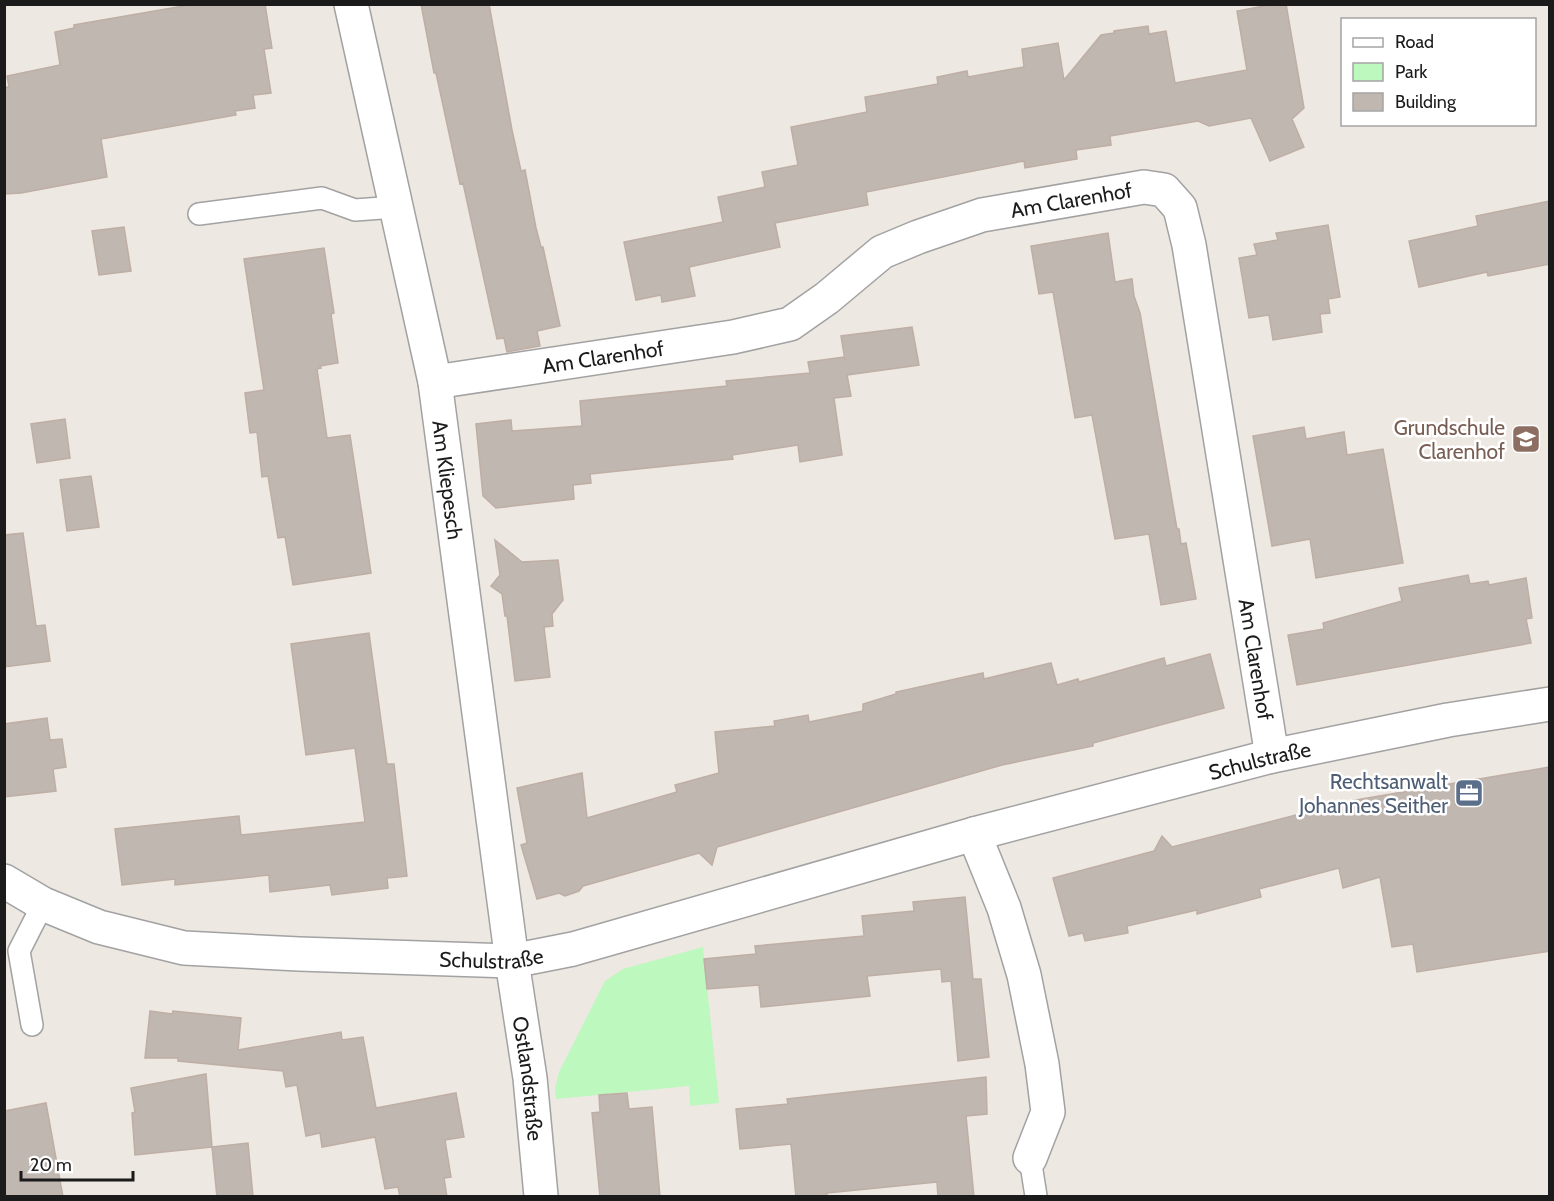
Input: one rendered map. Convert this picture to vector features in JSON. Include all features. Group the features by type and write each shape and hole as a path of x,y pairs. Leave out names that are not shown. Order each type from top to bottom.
{"street":[{"name":"Am Kliepesch","path":"351,4 435,382 512,961"},
{"name":"Am Clarenhof","path":"435,382 733,337 790,324 827,298 882,252 982,214 1144,187 1164,190 1180,208 1189,245 1272,756"},
{"name":"Schulstraße","path":"4,881 44,904 99,927 184,948 512,961 573,949 974,834 1272,756 1448,720 1550,704"},
{"path":"974,834 1004,908 1024,975 1042,1064 1048,1112 1030,1158"},
{"name":"Ostlandstraße","path":"512,961 530,1078 541,1197"}],"lane":[{"path":"199,214 322,198 355,210 396,207"},
{"path":"32,1025 19,951 44,904"},
{"path":"1030,1158 1036,1197"}],"green space":[{"path":"703,947 719,1103 690,1106 689,1086 556,1099 555,1089 559,1072 605,981 623,969"}],"building":[{"path":"195,4 265,4 272,48 264,49 271,93 253,95 255,108 235,111 236,115 101,139 107,177 4,194 4,87 9,87 7,76 60,65 55,32 74,28 74,25"},
{"path":"421,4 489,4 521,171 525,170 536,228 541,247 543,247 560,326 537,331 540,346 507,352 504,338 497,339 463,183 460,184 436,73 434,73"},
{"path":"1286,4 1304,108 1292,119 1304,147 1270,161 1251,118 1209,126 1198,121 1110,136 1111,145 1076,150 1077,159 1025,168 1024,161 866,192 868,205 775,223 780,247 689,267 695,296 662,302 661,295 636,300 624,242 723,222 718,197 765,187 762,172 798,165 791,127 867,112 865,97 938,84 937,77 967,71 968,77 1024,67 1022,49 1058,43 1064,80 1101,35 1148,26 1149,34 1166,31 1175,83 1247,70 1237,11"},
{"path":"1550,201 1550,264 1488,276 1487,272 1419,287 1409,241 1478,226 1476,216"},
{"path":"1328,225 1340,297 1328,299 1330,313 1320,314 1322,332 1273,340 1269,315 1249,318 1239,258 1257,255 1254,244 1278,240 1276,233"},
{"path":"124,227 131,271 99,275 92,231"},
{"path":"1108,233 1115,282 1132,279 1134,296 1140,313 1177,529 1179,529 1181,544 1186,543 1196,599 1161,605 1149,534 1115,539 1092,415 1075,418 1053,292 1039,294 1031,246"},
{"path":"324,248 334,313 331,314 338,363 320,366 321,368 317,369 327,438 350,435 371,573 293,585 285,537 278,538 268,476 262,477 257,432 250,433 245,393 264,390 244,259"},
{"path":"912,327 919,365 847,375 851,396 834,398 842,455 800,462 798,445 732,455 733,459 590,474 591,483 573,485 574,499 496,508 483,496 476,424 511,420 512,431 582,426 580,401 727,386 726,381 810,373 808,362 844,357 845,360 841,336"},
{"path":"65,419 70,458 37,463 31,424"},
{"path":"1304,427 1306,439 1344,432 1347,455 1383,449 1403,563 1316,578 1310,539 1272,546 1253,436"},
{"path":"91,476 99,527 67,531 60,480"},
{"path":"23,533 36,626 45,625 50,661 4,667 4,535"},
{"path":"495,540 522,562 558,560 563,600 552,614 553,626 544,627 550,677 515,681 502,594 491,586 500,575"},
{"path":"1468,575 1470,584 1488,581 1489,585 1526,578 1532,618 1526,619 1531,643 1297,685 1288,635 1324,629 1323,623 1402,601 1399,588"},
{"path":"369,633 387,764 394,764 407,876 387,878 388,888 332,895 330,885 270,892 269,875 175,885 175,879 122,885 115,829 239,816 241,835 365,822 355,748 306,755 291,644"},
{"path":"1210,654 1224,708 1093,743 1093,746 1002,765 717,847 712,865 699,853 583,886 579,891 565,896 559,893 537,899 521,845 527,843 517,788 582,773 587,818 677,792 675,785 719,773 715,732 775,726 774,721 808,715 809,722 863,711 863,704 896,694 896,692 983,673 984,679 1051,663 1057,685 1078,679 1079,682 1164,658 1166,666"},
{"path":"47,718 50,740 62,739 66,767 53,769 56,791 4,797 4,724"},
{"path":"1550,767 1550,951 1417,972 1413,944 1392,947 1380,877 1343,888 1339,868 1259,889 1261,897 1197,914 1197,910 1127,926 1128,933 1085,941 1083,933 1069,936 1053,878 1154,851 1162,836 1172,847 1350,801"},
{"path":"965,897 973,979 981,979 989,1057 958,1061 951,981 942,982 941,969 867,976 870,996 761,1007 759,985 707,989 704,959 756,954 755,946 864,936 862,916 914,911 913,902"},
{"path":"150,1011 241,1018 238,1050 341,1032 342,1040 363,1037 376,1108 456,1093 464,1137 445,1140 451,1177 444,1178 447,1197 400,1197 398,1187 385,1189 375,1137 322,1147 320,1133 306,1136 297,1085 286,1087 283,1071 178,1061 178,1058 145,1058"},
{"path":"206,1074 212,1147 135,1155 132,1113 135,1112 131,1088"},
{"path":"986,1077 987,1114 966,1116 974,1197 938,1197 937,1182 827,1193 827,1197 796,1197 791,1144 740,1149 736,1109 788,1104 787,1099"},
{"path":"627,1093 629,1109 652,1107 660,1197 600,1197 592,1113 600,1112 599,1095"},
{"path":"46,1103 63,1197 4,1197 4,1111"},
{"path":"248,1143 253,1197 217,1197 212,1147"}],"place":[{"name":"Grundschule Clarenhof","path":"1526,439"},
{"name":"Rechtsanwalt Johannes Seither","path":"1469,793"}]}
